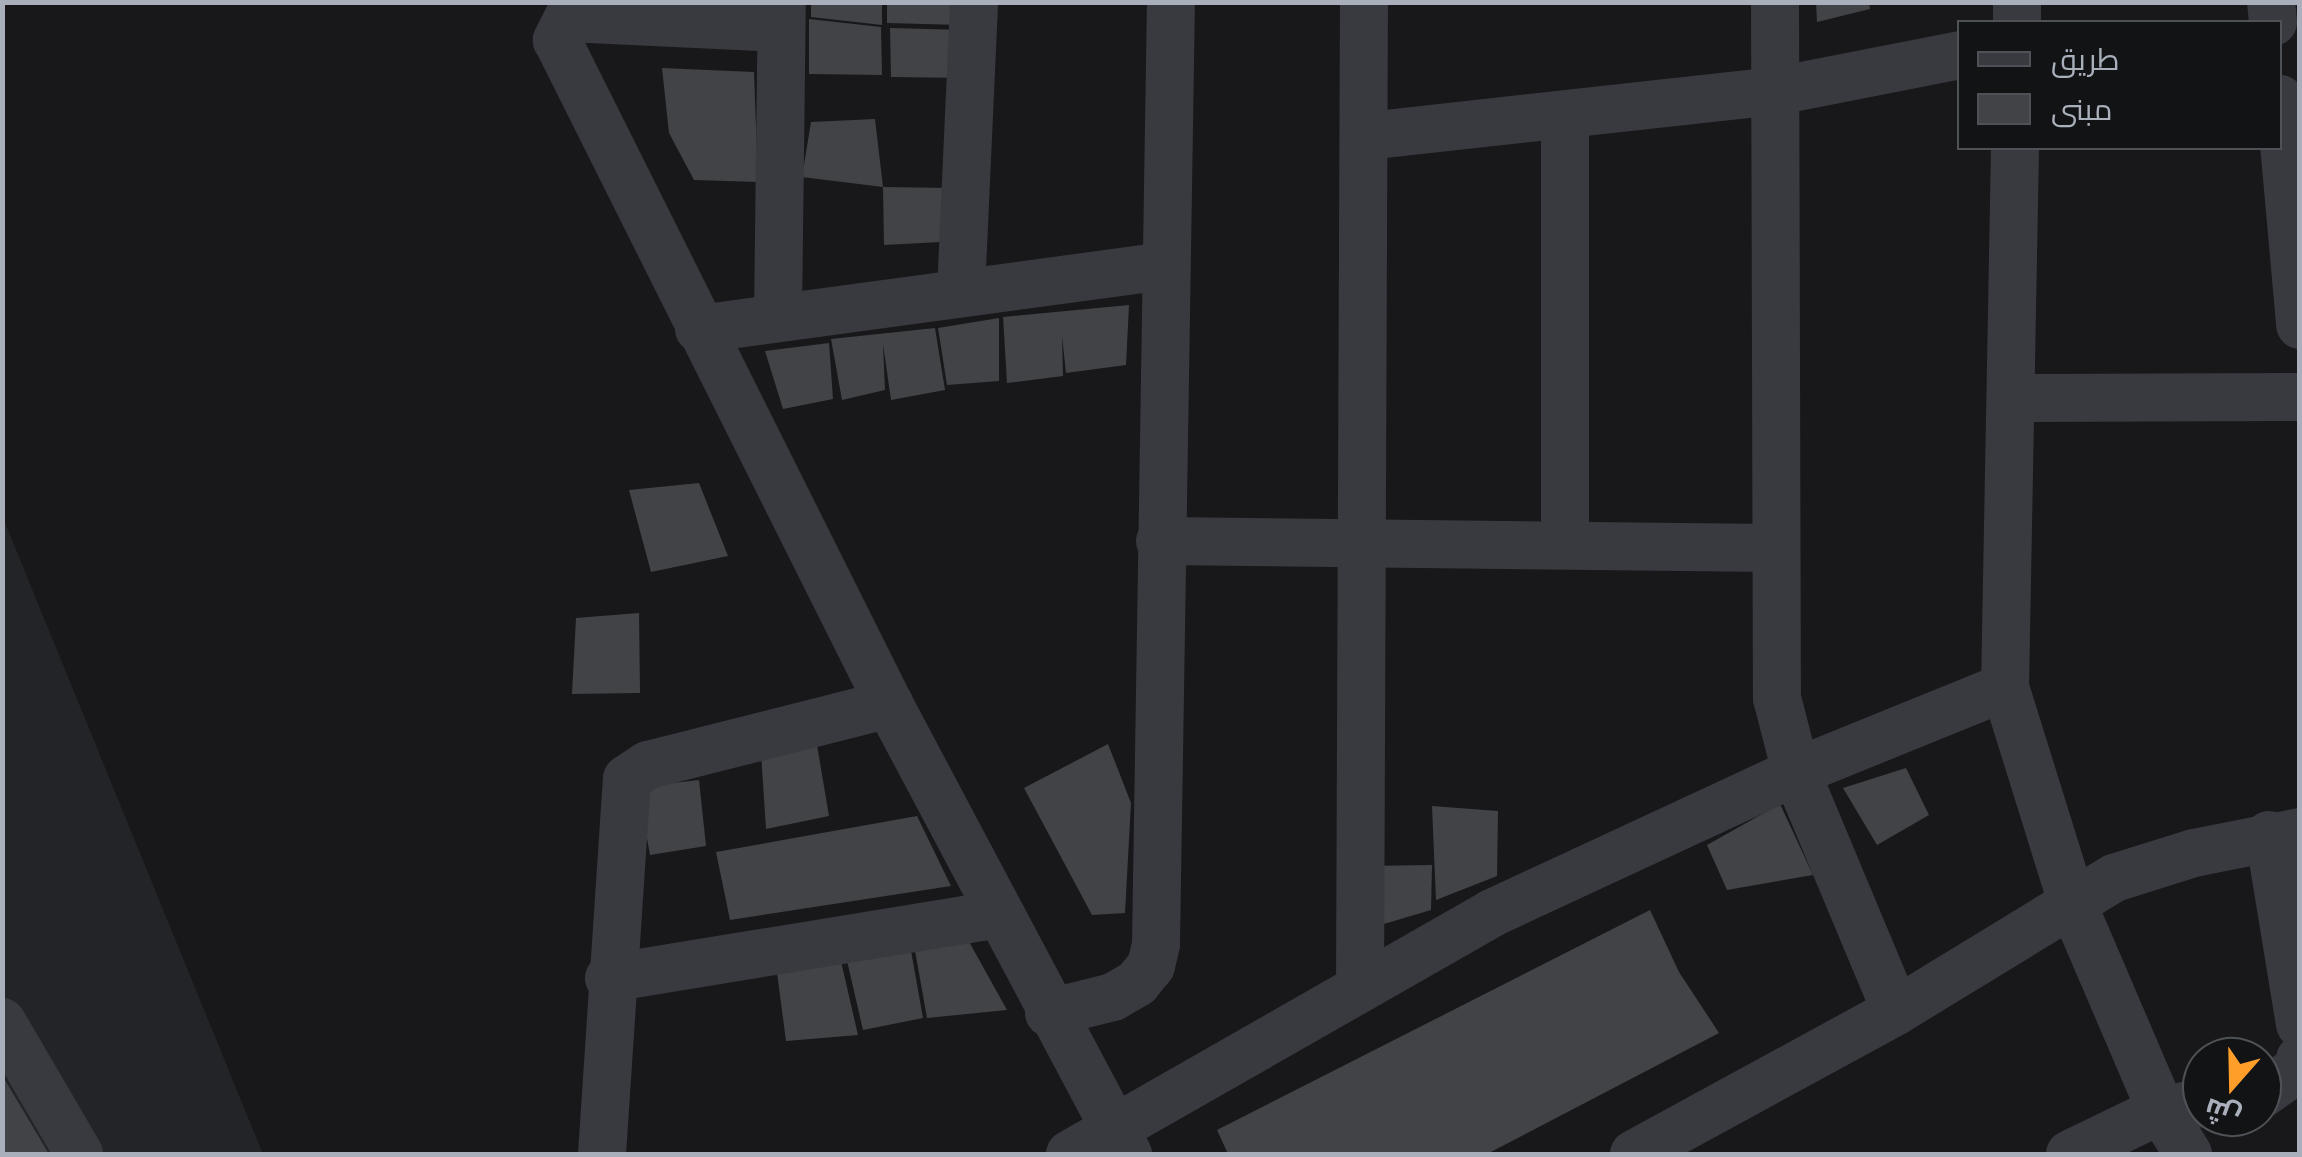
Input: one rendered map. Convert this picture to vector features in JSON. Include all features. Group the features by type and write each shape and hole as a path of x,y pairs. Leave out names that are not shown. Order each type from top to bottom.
{"street":[{"path":"961,291 974,2"},
{"path":"1048,1014 1113,997 1137,982 1154,955 1172,2"},
{"path":"1776,2 1772,548 1777,698 1796,772 1896,1011"},
{"path":"1360,988 1360,541 1368,136 1376,4"},
{"path":"778,316 782,15 568,18 557,31 699,329 1048,1014 1120,1141"},
{"path":"1368,136 1776,91 1957,56"},
{"path":"1565,544 1566,115"},
{"path":"2282,122 2300,325"},
{"path":"2015,150 2005,688 2073,905 2181,1106 2188,1154"},
{"path":"699,329 1165,266"},
{"path":"2012,398 2300,397"},
{"path":"1160,540 1772,548"},
{"path":"1070,1154 1120,1141 1360,988 1492,913 1796,772 2005,688"},
{"path":"602,1154 610,978 627,780 648,765 889,704"},
{"path":"1634,1154 1896,1011 2114,878 2284,834 2300,1024"},
{"path":"610,978 998,914"},
{"path":"2,1022 79,1154"},
{"path":"2282,1080 2299,1068 2300,1058"},
{"path":"2070,1154 2181,1106"}],"shaded area":[{"path":"3,518 263,1154 3,1154"}],"building":[{"path":"811,2 882,2 882,25 811,17"},
{"path":"887,2 963,2 961,25 887,23"},
{"path":"1816,2 1869,2 1870,9 1817,22"},
{"path":"809,19 881,27 882,75 809,74"},
{"path":"890,28 964,30 967,78 891,77"},
{"path":"662,68 754,72 758,182 694,180 669,133"},
{"path":"875,119 883,187 802,177 811,122"},
{"path":"883,187 951,188 959,241 884,245"},
{"path":"1129,305 1126,365 1066,373 1062,336 1063,376 1007,383 1003,317"},
{"path":"999,318 999,381 947,385 938,328"},
{"path":"935,328 945,390 891,400 883,344 885,390 842,400 831,339"},
{"path":"829,343 833,399 783,409 765,351"},
{"path":"699,483 728,556 651,572 629,490"},
{"path":"639,613 640,693 572,694 576,618"},
{"path":"1108,744 1131,803 1125,913 1092,915 1024,788"},
{"path":"817,745 829,816 766,829 761,753"},
{"path":"1906,768 1929,815 1877,845 1843,788"},
{"path":"699,780 706,846 650,855 638,787"},
{"path":"1780,804 1813,875 1727,890 1707,845"},
{"path":"1432,806 1498,811 1497,876 1436,900"},
{"path":"917,816 951,886 730,920 716,852"},
{"path":"1432,865 1431,910 1367,929 1363,866"},
{"path":"1650,910 1679,972 1719,1033 1487,1154 1228,1154 1217,1130"},
{"path":"967,938 1007,1010 927,1018 914,945"},
{"path":"910,945 923,1018 863,1030 845,952"},
{"path":"840,957 858,1035 786,1041 776,965"},
{"path":"2,1075 49,1154 2,1154"}]}
